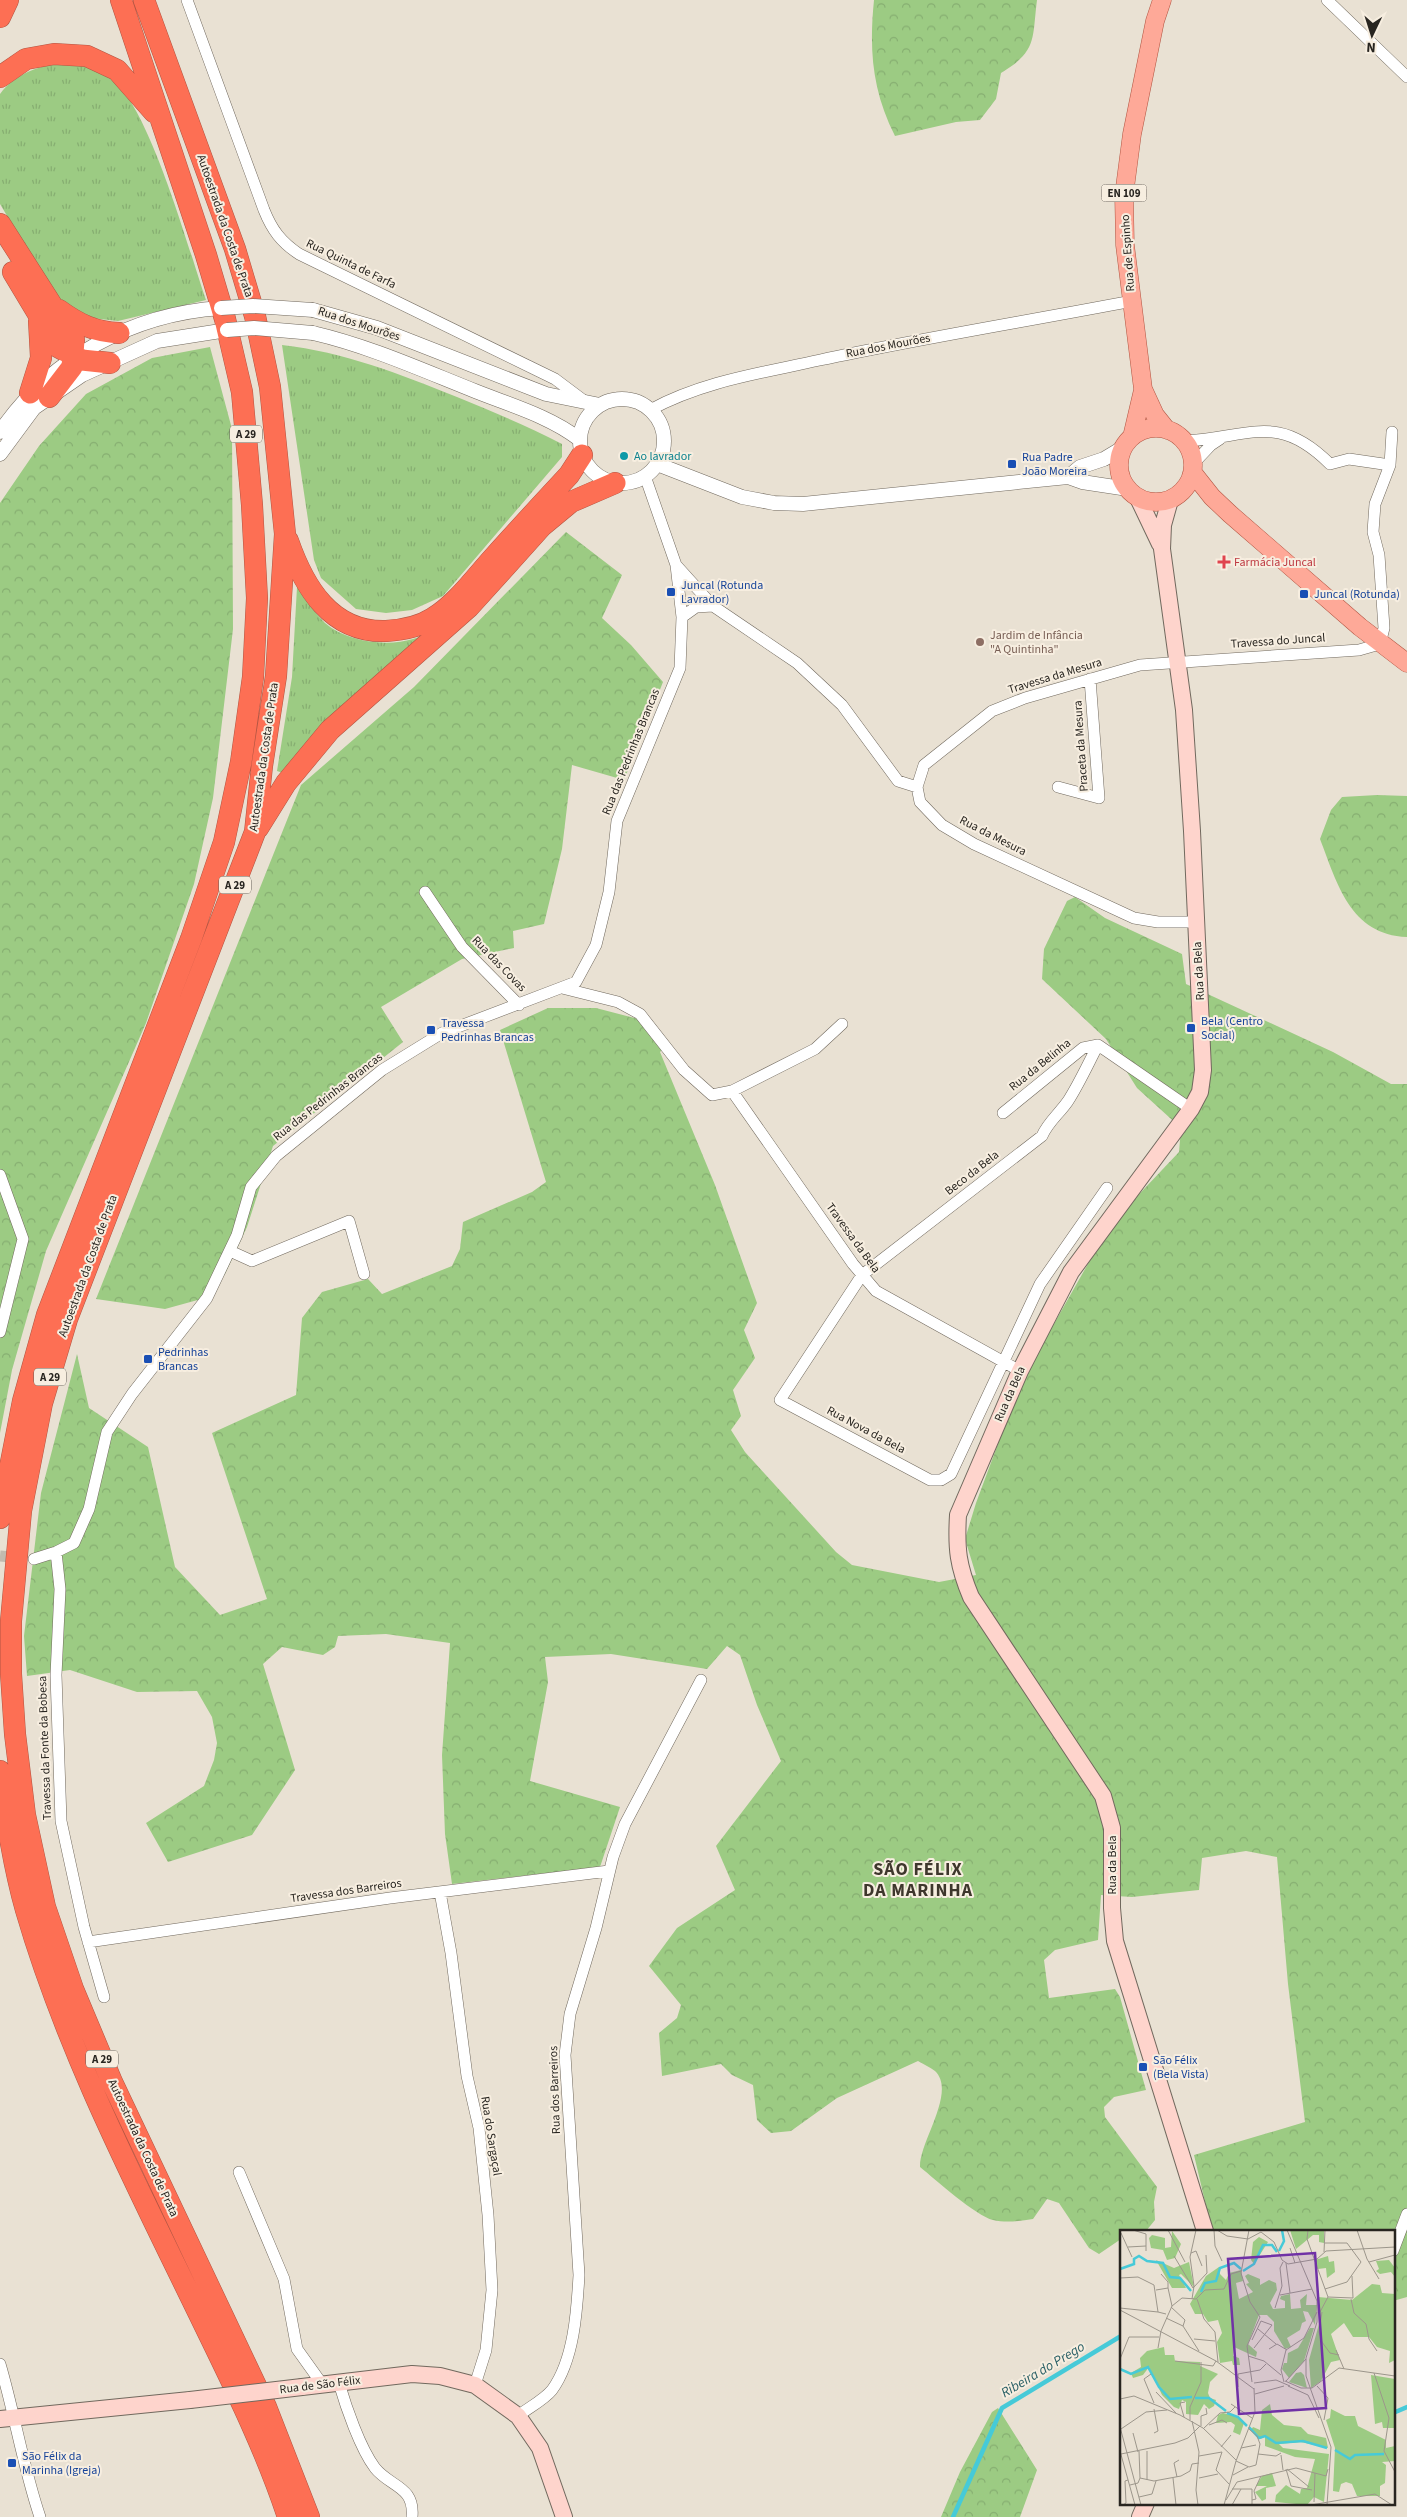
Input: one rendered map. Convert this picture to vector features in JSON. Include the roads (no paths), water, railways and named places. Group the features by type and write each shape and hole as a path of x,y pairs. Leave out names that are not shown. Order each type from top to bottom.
{"highway":[{"path":"0,17 8,0"},
{"name":"Autoestrada da Costa de Prata","path":"0,1518 23,1401 47,1315 191,939 224,842 242,762 253,677 257,598 252,506 242,392 225,319 206,255 121,0"},
{"name":"Autoestrada da Costa de Prata","path":"144,0 235,249 255,316 270,387 285,534 276,676 262,766 255,832 115,1191 61,1337 42,1403 21,1511 11,1621 11,1674 15,1734 25,1815 44,1907 73,1989 112,2082 266,2407 309,2517"},
{"path":"0,77 26,60 54,54 87,56 117,70 160,118"},
{"path":"0,224 46,310 58,347 74,357 94,362 110,363"},
{"path":"0,250 46,310 105,333 118,333"},
{"path":"40,395 46,310"},
{"path":"40,395 67,375 74,357"},
{"path":"285,534 306,585 326,610 343,621 360,628 379,631 417,626 448,608 569,475 580,447"},
{"path":"255,832 286,783 330,730 469,607 542,526 570,502 615,483"},
{"name":"Autoestrada da Costa de Prata","path":"0,1771 6,1817 26,1909 52,1990 92,2092 245,2410 288,2517"}],"main road":[{"name":"Rua de Espinho","path":"1162,0 1155,21 1144,73 1124,195 1124,245 1143,389 1154,415 1167,430"},
{"name":"Rua de Espinho","path":"1128,442 1143,389"},
{"path":"1128,442 1142,431 1154,428 1167,430"},
{"name":"EN 109","path":"1167,430 1185,441"},
{"path":"1185,441 1191,451 1194,468 1212,497 1380,644 1407,663"},
{"name":"EN 109","path":"1128,442 1119,469 1133,493"},
{"path":"1175,497 1189,484 1194,468"},
{"path":"1133,493 1148,502 1198,493 1212,497"},
{"name":"Rua da Bela","path":"1133,493 1162,548"},
{"name":"Rua da Bela","path":"1175,497 1163,526 1162,548 1184,720 1203,1070 1200,1092 1192,1109 1071,1272 1020,1371 958,1514 957,1538 960,1570 971,1597 1103,1796 1112,1828 1112,1908 1115,1942 1205,2230"},
{"name":"Rua de São Félix","path":"8,2419 412,2374 440,2376 474,2384 518,2416 540,2448 564,2517"},
{"path":"1140,2517 1146,2504"}],"street":[{"name":"Rua Quinta de Farfa","path":"187,0 264,210 272,229 284,244 299,254 555,379 593,404"},
{"path":"1327,0 1407,77"},
{"name":"Rua dos Mourões","path":"650,410 696,388 751,375 907,342 1132,300"},
{"name":"Rua dos Mourões","path":"74,357 96,343 149,320 192,310 237,307 314,310 377,328 546,394 593,404"},
{"name":"Rua dos Mourões","path":"0,432 40,395 157,341 197,333 254,328 313,333 371,350 552,421 580,447"},
{"name":"Rua dos Mourões","path":"0,454 34,408 40,395"},
{"path":"615,399 630,399 650,410 659,422 664,436 663,451 657,464 645,476 626,483 615,483 591,471 580,447 585,419 593,404 615,399"},
{"path":"1185,441 1269,430 1294,436 1316,450 1330,464 1348,459 1390,465"},
{"path":"1380,644 1384,628 1379,555 1374,532 1375,504 1390,465 1392,432"},
{"path":"1194,468 1211,445 1224,437"},
{"path":"1068,477 1080,467 1104,459 1128,442"},
{"path":"657,464 742,497 774,503 794,504 1068,477 1082,482 1133,493"},
{"name":"Rua das Pedrinhas Brancas","path":"34,1558 56,1552 74,1543 89,1508 108,1432 132,1394 207,1298 237,1235 251,1187 276,1156 382,1070 434,1038 576,982 596,945 609,892 617,821 680,668 682,617 676,565 645,476"},
{"path":"676,565 714,606 797,663 842,706 898,781 917,787"},
{"path":"682,617 696,607 714,606"},
{"name":"Travessa do Juncal","path":"1176,661 1359,650 1380,644"},
{"name":"Travessa da Mesura","path":"917,787 924,766 992,711 1024,698 1140,665 1176,661"},
{"name":"Praceta da Mesura","path":"1058,787 1099,798 1090,679"},
{"name":"Rua da Mesura","path":"917,787 920,802 942,825 974,844 1134,918 1158,922 1196,922"},
{"name":"Rua das Covas","path":"425,892 462,947 519,1005"},
{"path":"562,988 618,1002 640,1014 684,1070 712,1096 732,1091 815,1049 842,1024"},
{"path":"1098,1045 1192,1109"},
{"name":"Rua da Belinha","path":"1003,1112 1083,1048 1098,1045"},
{"name":"Beco da Bela","path":"780,1400 862,1275 1042,1136 1046,1125 1062,1110 1072,1095 1098,1045"},
{"name":"Travessa da Bela","path":"732,1091 876,1292 1020,1371"},
{"path":"0,1174 23,1239 0,1332"},
{"name":"Rua da Bela","path":"941,1480 951,1474 1040,1284 1107,1188"},
{"path":"230,1251 252,1261 350,1221 364,1274"},
{"name":"Rua Nova da Bela","path":"780,1400 930,1480 941,1480"},
{"name":"Travessa da Fonte da Bobesa","path":"56,1552 60,1589 56,1675 61,1821 88,1942 104,1997"},
{"name":"Rua dos Barreiros","path":"518,2416 551,2391 570,2348 577,2311 579,2275 565,2055 570,2014 596,1928 609,1871 625,1824 701,1680"},
{"name":"Travessa dos Barreiros","path":"88,1942 440,1892 609,1871"},
{"name":"Rua do Sargaçal","path":"440,1892 451,1952 467,2076 479,2128 488,2215 492,2290 486,2350 474,2384"},
{"path":"239,2172 284,2279 296,2348 322,2384"},
{"path":"1394,2248 1407,2214"},
{"path":"0,2364 8,2419 40,2517"},
{"path":"339,2383 347,2412 376,2468 405,2491 413,2506 412,2517"}],"waterway":[{"name":"Ribeira do Prego","path":"953,2517 1002,2408 1120,2337"},
{"name":"Ribeira do Prego","path":"1394,2413 1407,2407"}],"tunnel":[{"path":"0,1556 20,1558"}],"place":[{"name":"Ao lavrador","path":"624,456"},
{"name":"Rua Padre João Moreira","path":"1012,464"},
{"name":"Farmácia Juncal","path":"1224,562"},
{"name":"Juncal (Rotunda Lavrador)","path":"671,592"},
{"name":"Juncal (Rotunda)","path":"1304,594"},
{"name":"Jardim de Infância \"A Quintinha\"","path":"980,642"},
{"name":"Bela (Centro Social)","path":"1191,1028"},
{"name":"Travessa Pedrinhas Brancas","path":"431,1030"},
{"name":"Pedrinhas Brancas","path":"148,1359"},
{"name":"São Félix (Bela Vista)","path":"1143,2067"},
{"name":"São Félix da Marinha (Igreja)","path":"12,2463"}],"district":[{"name":"SÃO FÉLIX DA MARINHA","path":"918,1879"}]}
